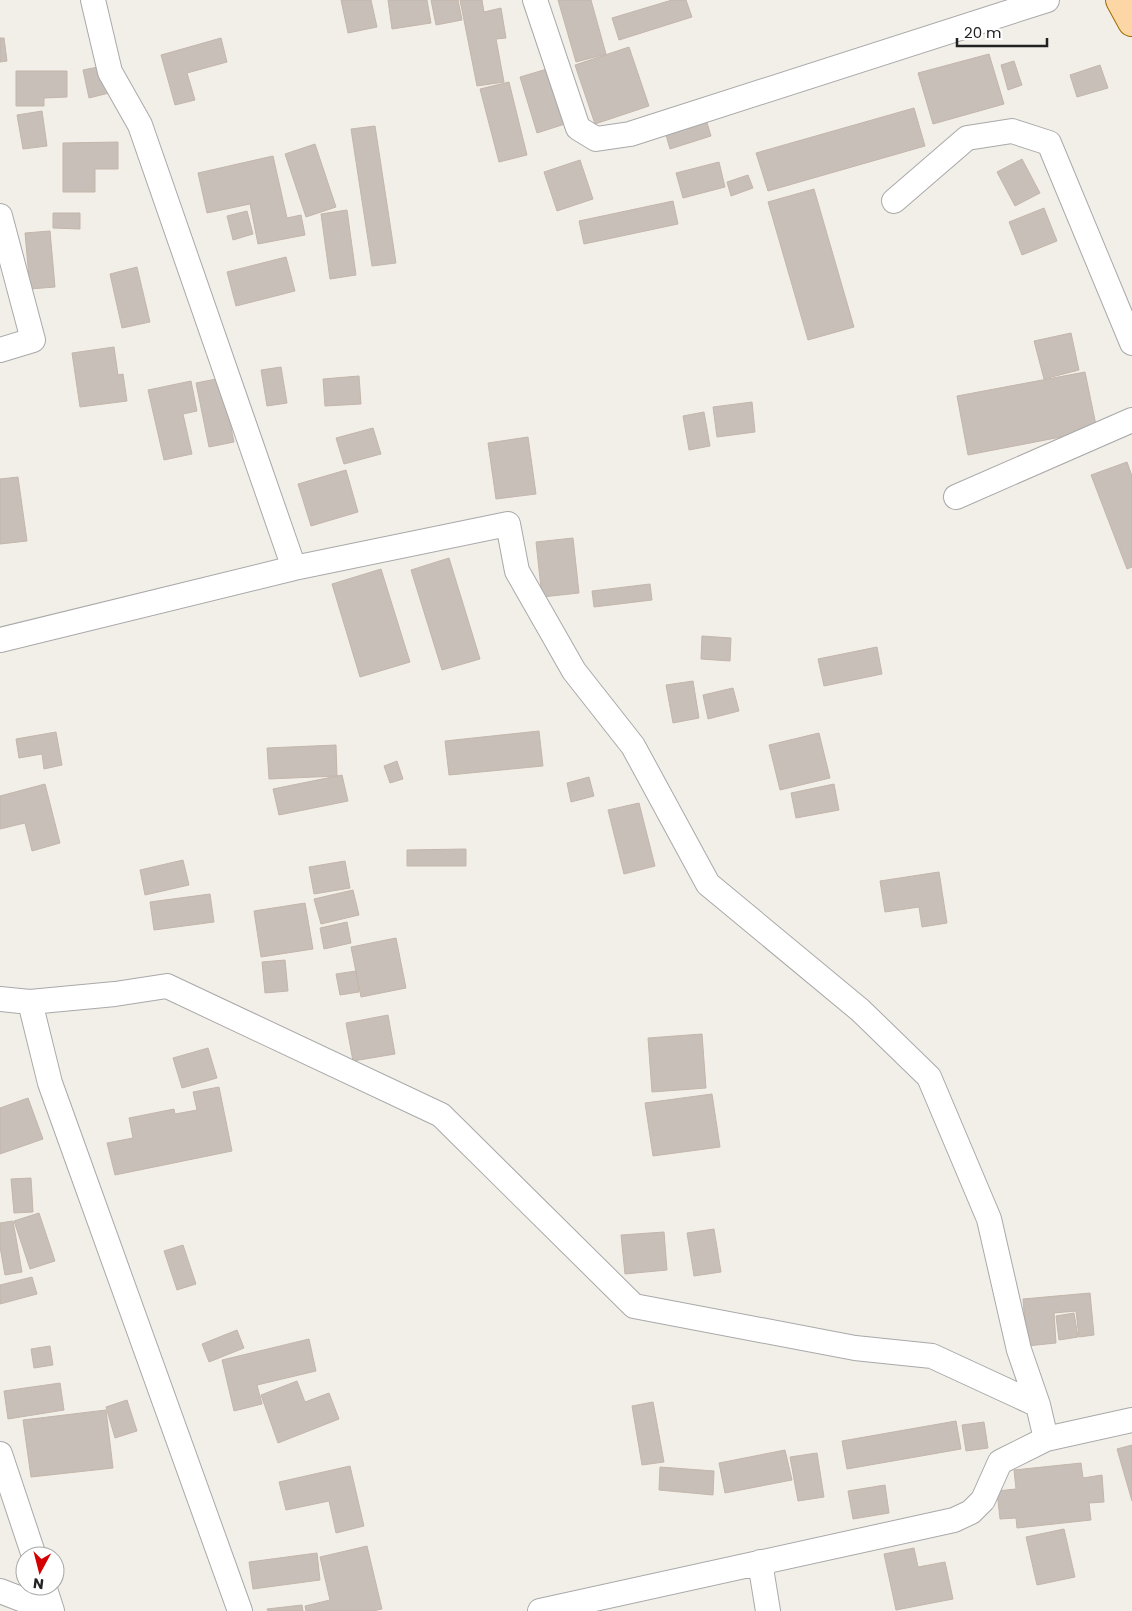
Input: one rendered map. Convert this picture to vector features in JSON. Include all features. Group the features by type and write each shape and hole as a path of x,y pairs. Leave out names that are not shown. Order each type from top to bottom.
{"main road":[{"path":"1120,0 1132,22"}],"street":[{"path":"93,0 110,72 140,125 294,568"},
{"path":"535,0 578,128 596,139 630,134 1047,0"},
{"path":"894,201 967,138 1012,131 1049,143 1132,343"},
{"path":"0,216 33,340 0,350"},
{"path":"956,497 1132,420"},
{"path":"0,640 294,568 508,524 517,571 574,671 633,746 708,884 860,1010 929,1077 990,1219 1019,1350 1038,1405 1046,1439"},
{"path":"0,999 30,1002 116,994 167,986 441,1115 634,1306 855,1348 932,1356 1038,1405"},
{"path":"30,1002 50,1084 240,1611"},
{"path":"540,1611 954,1520 971,1512 983,1500 1000,1462 1046,1439 1132,1420"},
{"path":"0,1454 31,1546"},
{"path":"760,1562 768,1611"},
{"path":"0,1591 52,1611"},
{"path":"47,1596 52,1611"}],"building":[{"path":"341,0 371,0 377,27 348,33"},
{"path":"388,0 427,0 431,23 392,29"},
{"path":"431,0 458,0 462,20 436,25"},
{"path":"460,0 482,0 484,12 501,8 506,38 496,39 504,82 477,86"},
{"path":"558,0 591,0 606,54 576,62"},
{"path":"672,0 686,0 692,17 619,40 612,18"},
{"path":"0,38 4,38 7,61 0,62"},
{"path":"221,38 227,62 187,73 195,100 175,105 161,55"},
{"path":"629,47 649,106 595,124 575,65"},
{"path":"989,54 1004,104 933,124 918,73"},
{"path":"1014,61 1022,85 1008,90 1001,65"},
{"path":"1100,65 1108,88 1077,97 1070,75"},
{"path":"103,66 109,93 89,98 83,70"},
{"path":"547,69 565,124 537,133 520,77"},
{"path":"16,71 67,71 67,97 44,98 44,106 16,106"},
{"path":"509,82 527,155 499,162 480,89"},
{"path":"914,108 925,146 768,191 756,153"},
{"path":"42,111 47,146 23,149 17,115"},
{"path":"705,116 711,136 670,149 664,128"},
{"path":"375,126 396,263 372,266 351,129"},
{"path":"118,142 118,169 95,169 95,192 63,192 63,143"},
{"path":"315,144 336,207 306,217 285,154"},
{"path":"273,156 287,218 301,215 305,235 258,244 250,204 207,213 198,173"},
{"path":"1022,159 1040,193 1015,206 997,172"},
{"path":"580,160 593,199 557,211 544,172"},
{"path":"719,162 725,187 683,198 676,173"},
{"path":"748,175 753,188 731,196 727,182"},
{"path":"814,189 854,327 808,340 768,202"},
{"path":"673,201 678,224 584,244 579,221"},
{"path":"1044,208 1057,241 1022,255 1009,222"},
{"path":"347,210 356,275 330,279 321,214"},
{"path":"247,211 253,234 233,240 227,216"},
{"path":"53,213 80,213 80,229 53,228"},
{"path":"50,231 55,287 30,289 25,233"},
{"path":"286,257 295,291 236,306 227,272"},
{"path":"137,267 150,322 122,328 110,274"},
{"path":"1071,333 1079,370 1044,379 1034,341"},
{"path":"114,347 118,375 123,374 127,401 80,407 72,353"},
{"path":"281,367 287,403 267,406 261,370"},
{"path":"1085,372 1097,430 968,455 957,396"},
{"path":"359,376 361,404 325,406 323,379"},
{"path":"221,378 234,442 209,447 196,383"},
{"path":"191,381 197,411 183,414 192,454 164,460 148,390"},
{"path":"752,402 755,432 717,437 713,407"},
{"path":"704,412 710,446 689,450 683,416"},
{"path":"373,428 381,454 344,464 336,438"},
{"path":"528,437 536,494 496,499 488,443"},
{"path":"1127,462 1132,476 1132,567 1127,569 1091,475"},
{"path":"346,470 358,512 311,526 298,484"},
{"path":"18,477 27,541 0,544 0,479"},
{"path":"573,538 579,593 542,597 536,542"},
{"path":"449,558 480,659 442,670 411,570"},
{"path":"381,569 410,662 360,677 332,584"},
{"path":"650,584 652,600 594,607 592,591"},
{"path":"702,636 731,638 730,661 701,659"},
{"path":"877,647 882,674 824,686 818,659"},
{"path":"693,681 699,718 673,723 666,685"},
{"path":"733,688 739,711 708,719 703,695"},
{"path":"539,731 543,766 449,775 445,741"},
{"path":"56,732 62,765 44,769 42,754 19,758 16,739"},
{"path":"819,733 830,778 780,790 769,745"},
{"path":"336,745 337,776 269,779 267,748"},
{"path":"397,761 403,779 390,783 384,766"},
{"path":"342,775 348,801 279,815 273,789"},
{"path":"589,777 594,796 571,802 567,783"},
{"path":"45,784 60,843 32,851 25,823 0,829 0,796"},
{"path":"834,784 839,810 796,818 791,793"},
{"path":"639,803 655,866 624,874 608,810"},
{"path":"466,849 466,866 407,866 407,850"},
{"path":"183,860 189,885 145,895 140,870"},
{"path":"345,861 350,888 314,894 309,867"},
{"path":"939,872 947,923 922,927 919,907 885,912 880,881"},
{"path":"353,890 359,915 321,924 314,899"},
{"path":"210,894 214,922 154,930 150,902"},
{"path":"305,903 313,949 261,957 254,911"},
{"path":"347,922 351,943 324,949 320,928"},
{"path":"396,938 406,988 361,997 351,947"},
{"path":"285,960 288,991 265,993 262,962"},
{"path":"356,971 359,992 340,995 336,974"},
{"path":"388,1015 395,1054 353,1061 346,1023"},
{"path":"702,1034 706,1088 652,1092 648,1038"},
{"path":"208,1048 217,1078 182,1088 173,1058"},
{"path":"219,1087 232,1151 115,1175 107,1143 133,1138 129,1118 174,1109 175,1114 197,1110 193,1092"},
{"path":"712,1094 720,1147 653,1156 645,1103"},
{"path":"28,1098 43,1139 0,1154 0,1108"},
{"path":"31,1178 33,1212 14,1213 11,1179"},
{"path":"39,1213 55,1261 30,1269 14,1221"},
{"path":"13,1221 22,1272 5,1275 0,1247 0,1223"},
{"path":"714,1229 721,1272 694,1276 687,1233"},
{"path":"664,1232 667,1270 625,1274 621,1235"},
{"path":"183,1245 196,1284 177,1290 164,1251"},
{"path":"32,1277 37,1294 0,1304 0,1285"},
{"path":"1090,1293 1094,1335 1079,1337 1076,1311 1054,1313 1056,1343 1027,1346 1023,1299"},
{"path":"1074,1313 1078,1337 1059,1340 1056,1316"},
{"path":"237,1330 244,1348 209,1362 202,1344"},
{"path":"309,1339 316,1371 257,1385 262,1404 234,1411 222,1360"},
{"path":"50,1346 53,1365 34,1368 31,1349"},
{"path":"297,1381 305,1402 329,1393 339,1419 278,1443 261,1395"},
{"path":"60,1383 64,1410 8,1419 4,1391"},
{"path":"127,1400 137,1431 115,1438 106,1407"},
{"path":"653,1402 664,1462 642,1465 632,1406"},
{"path":"106,1410 113,1468 31,1477 23,1420"},
{"path":"956,1421 961,1449 847,1469 842,1441"},
{"path":"984,1422 988,1448 966,1451 962,1425"},
{"path":"1132,1445 1132,1501 1117,1449"},
{"path":"785,1450 792,1480 725,1493 719,1463"},
{"path":"817,1453 824,1497 798,1501 790,1457"},
{"path":"1081,1463 1083,1478 1102,1475 1104,1502 1089,1503 1091,1520 1017,1528 1016,1518 1000,1519 997,1491 1016,1489 1014,1470"},
{"path":"350,1466 364,1526 336,1533 329,1501 286,1510 279,1482"},
{"path":"660,1467 714,1471 713,1495 659,1490"},
{"path":"885,1485 889,1513 853,1519 848,1491"},
{"path":"1064,1529 1075,1577 1037,1585 1026,1537"},
{"path":"367,1546 382,1609 373,1611 306,1611 305,1606 330,1600 320,1557"},
{"path":"914,1548 918,1567 945,1562 953,1599 896,1610 884,1554"},
{"path":"317,1553 320,1580 253,1589 249,1562"},
{"path":"302,1605 303,1611 268,1611 267,1609"}]}
